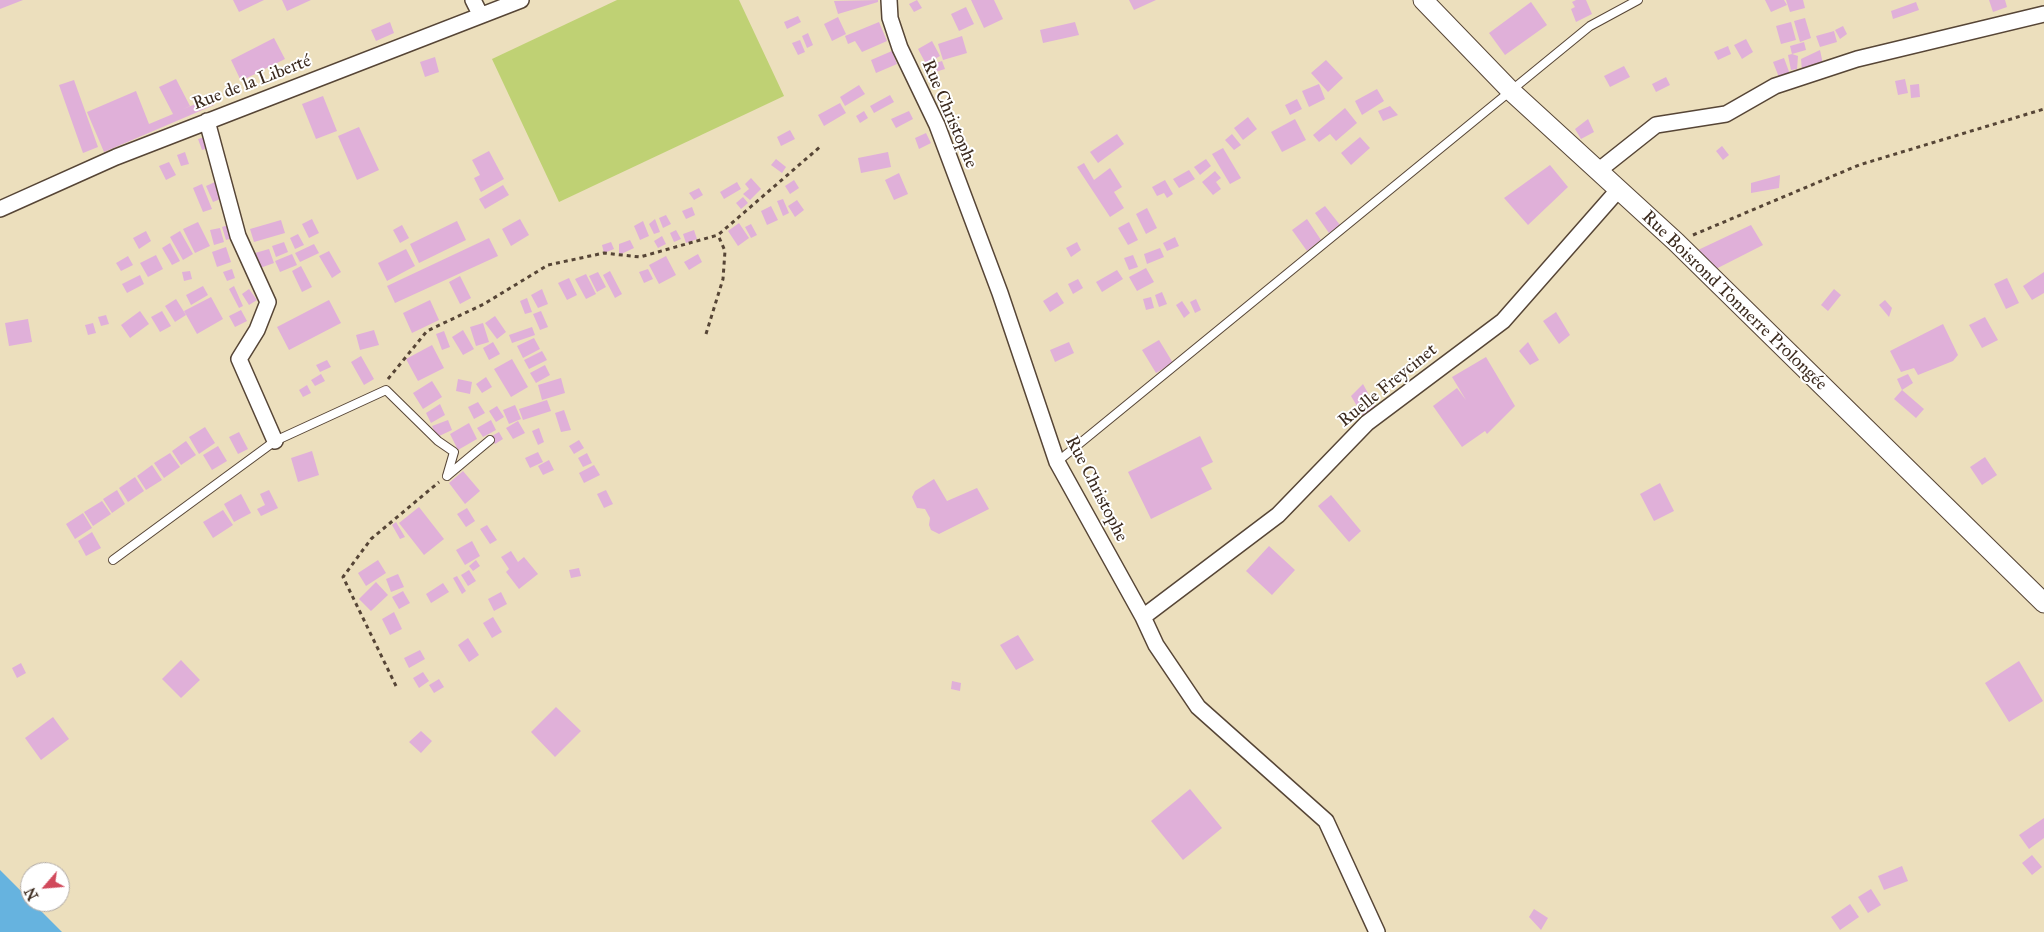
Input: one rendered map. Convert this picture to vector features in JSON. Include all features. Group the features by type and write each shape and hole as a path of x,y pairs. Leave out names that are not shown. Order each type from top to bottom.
{"street":[{"path":"473,0 480,14"},
{"name":"Rue de la Liberté","path":"0,208 116,157 480,14 521,0"},
{"name":"Rue Christophe","path":"889,0 890,18 900,48 944,144 1000,293 1057,462 1143,617 1156,645 1198,707 1326,821 1377,932"},
{"name":"Rue Boisrond Tonnerre Prolongée","path":"1423,0 1511,91 1676,242 2044,603"},
{"path":"1598,171 1656,125 1726,114 1775,86 1858,59 2044,14"},
{"path":"207,121 238,236 268,302 257,330 239,359 275,440"},
{"name":"Ruelle Freycinet","path":"1143,617 1278,515 1367,422 1502,321 1619,190"}],"lane":[{"path":"1057,462 1590,26 1638,0"},
{"path":"113,560 275,440 386,390 438,441 454,452 447,476"},
{"path":"447,476 490,440"}],"path":[{"path":"1676,242 1859,165 2044,109"},
{"path":"375,396 428,331 484,304 548,265 604,253 640,257 718,235 821,146"},
{"path":"706,334 723,279 725,251 718,235"},
{"path":"396,686 343,577 371,539 447,476"}],"green space":[{"path":"617,0 739,0 784,96 559,202 492,59"}],"water":[{"path":"0,870 20,890 20,912 42,912 62,932 0,932"}],"building":[{"path":"0,0 23,0 0,9"},
{"path":"233,0 264,0 239,12"},
{"path":"282,0 311,0 287,11"},
{"path":"878,0 878,2 838,14 834,1"},
{"path":"917,0 922,8 914,12 909,4"},
{"path":"971,0 994,0 1003,19 984,28"},
{"path":"1129,0 1156,0 1134,10"},
{"path":"1586,0 1592,14 1576,22 1571,9 1575,7 1572,2"},
{"path":"1765,0 1784,0 1787,5 1771,12"},
{"path":"1786,0 1803,0 1805,8 1790,12"},
{"path":"1989,0 2005,0 2007,7 1993,12"},
{"path":"1531,2 1547,25 1505,55 1489,33"},
{"path":"1916,2 1919,10 1893,19 1891,11"},
{"path":"966,7 974,24 959,31 951,14"},
{"path":"798,16 801,22 787,29 784,22"},
{"path":"838,17 846,34 832,41 824,24"},
{"path":"1805,18 1811,38 1800,42 1794,21"},
{"path":"390,22 394,33 376,41 371,30"},
{"path":"879,22 887,41 862,52 855,41 848,44 845,36"},
{"path":"1075,22 1079,35 1043,43 1040,30"},
{"path":"1791,22 1796,40 1781,44 1776,26"},
{"path":"1843,26 1847,34 1840,39 1835,30"},
{"path":"1834,31 1837,42 1820,47 1816,36"},
{"path":"808,33 813,45 807,48 802,36"},
{"path":"962,36 967,53 943,60 938,44"},
{"path":"274,38 285,59 241,81 231,60"},
{"path":"1746,39 1753,52 1742,59 1734,45"},
{"path":"800,40 805,52 798,55 792,43"},
{"path":"932,41 940,56 926,64 918,49"},
{"path":"1804,42 1806,50 1792,54 1790,46"},
{"path":"1728,46 1731,54 1718,60 1714,52"},
{"path":"1820,50 1823,64 1812,65 1813,70 1802,71 1801,59"},
{"path":"892,51 897,64 876,73 871,60"},
{"path":"1788,55 1798,56 1797,69 1791,70"},
{"path":"435,57 439,72 425,77 420,62"},
{"path":"1784,58 1791,77 1780,80 1773,62"},
{"path":"1326,60 1343,78 1328,92 1311,73"},
{"path":"942,61 945,69 935,72 933,64"},
{"path":"1624,66 1630,77 1610,87 1604,76"},
{"path":"1666,77 1670,85 1656,92 1652,84"},
{"path":"176,79 190,106 183,109 211,98 214,105 104,152 87,112 136,91 149,124 173,114 159,87"},
{"path":"1905,79 1908,93 1898,95 1895,81"},
{"path":"74,80 98,147 83,153 59,85"},
{"path":"1319,84 1325,99 1309,107 1302,91"},
{"path":"1919,84 1920,97 1911,98 1910,85"},
{"path":"859,85 865,94 845,106 840,97"},
{"path":"1377,89 1384,101 1362,115 1355,101"},
{"path":"890,95 894,102 874,113 870,106"},
{"path":"323,96 337,131 316,139 302,104"},
{"path":"1297,99 1302,109 1290,115 1285,105"},
{"path":"840,103 846,113 824,126 818,115"},
{"path":"1390,106 1398,115 1383,121 1378,111"},
{"path":"1345,108 1357,123 1336,141 1330,134 1319,142 1313,135"},
{"path":"864,111 868,118 860,123 856,116"},
{"path":"909,111 913,119 896,128 891,119"},
{"path":"1248,117 1257,129 1243,140 1234,128"},
{"path":"1295,119 1306,140 1282,152 1271,132"},
{"path":"1588,119 1594,132 1581,139 1575,129"},
{"path":"359,127 379,170 357,180 338,136"},
{"path":"790,130 795,139 781,146 777,137"},
{"path":"926,133 931,143 919,149 915,138"},
{"path":"1117,134 1124,144 1098,163 1090,152"},
{"path":"1232,134 1241,145 1234,150 1225,140"},
{"path":"205,137 208,148 202,150 198,139"},
{"path":"1360,137 1370,148 1351,165 1341,153"},
{"path":"1722,146 1729,155 1723,160 1716,151"},
{"path":"1223,148 1241,178 1230,184 1212,154"},
{"path":"489,151 504,179 481,192 474,178 480,175 472,160"},
{"path":"185,152 189,164 181,166 177,155"},
{"path":"888,152 891,167 861,173 858,158"},
{"path":"776,159 786,167 782,173 771,165"},
{"path":"1206,159 1211,166 1200,175 1194,167"},
{"path":"169,162 176,175 166,180 159,166"},
{"path":"1084,163 1094,180 1110,168 1122,187 1114,192 1124,208 1110,217 1077,167"},
{"path":"1550,165 1568,187 1528,225 1504,198"},
{"path":"1189,170 1195,179 1179,188 1173,179"},
{"path":"1215,171 1221,178 1216,182 1221,189 1213,195 1202,182"},
{"path":"899,173 908,194 894,200 885,180"},
{"path":"1780,175 1779,188 1751,193 1751,183"},
{"path":"751,178 761,189 750,200 743,194 749,189 745,184"},
{"path":"794,180 799,188 790,194 785,186"},
{"path":"1165,180 1173,194 1167,198 1164,193 1157,196 1152,187"},
{"path":"215,182 223,198 213,202 206,186"},
{"path":"737,182 741,189 724,199 720,192"},
{"path":"202,184 212,209 203,212 193,188"},
{"path":"503,185 509,195 485,209 479,199"},
{"path":"699,188 703,195 694,200 689,193"},
{"path":"743,197 748,203 741,209 736,203"},
{"path":"783,199 789,213 783,216 777,201"},
{"path":"797,200 804,210 795,217 788,206"},
{"path":"771,206 778,220 767,225 761,211"},
{"path":"1325,206 1340,225 1329,233 1315,213"},
{"path":"692,207 695,215 686,219 682,211"},
{"path":"1147,208 1157,228 1146,234 1136,214"},
{"path":"666,215 671,224 663,228 659,218"},
{"path":"312,219 319,233 309,238 302,224"},
{"path":"520,219 529,235 511,246 502,229"},
{"path":"655,219 660,232 654,234 649,224"},
{"path":"1307,219 1321,240 1307,251 1292,230"},
{"path":"281,220 285,233 254,242 250,229"},
{"path":"457,221 466,240 419,263 410,244"},
{"path":"643,221 649,236 640,240 634,226"},
{"path":"198,222 210,246 195,253 183,229"},
{"path":"1129,222 1138,240 1128,245 1118,228"},
{"path":"739,223 749,238 738,246 728,231"},
{"path":"231,224 235,237 226,240 222,227"},
{"path":"751,224 757,235 751,238 745,227"},
{"path":"402,225 409,238 400,243 393,230"},
{"path":"1751,225 1763,245 1708,273 1698,250"},
{"path":"220,228 224,242 214,245 210,230"},
{"path":"676,230 681,239 674,242 670,233"},
{"path":"694,230 697,239 686,243 683,234"},
{"path":"146,231 151,241 139,249 133,238"},
{"path":"180,231 193,254 183,260 170,237"},
{"path":"298,234 304,245 295,249 290,238"},
{"path":"662,236 666,244 658,248 654,241"},
{"path":"1175,237 1179,246 1167,251 1163,243"},
{"path":"489,238 498,256 395,303 387,286"},
{"path":"630,240 634,248 619,255 619,244"},
{"path":"284,242 288,252 276,257 272,246"},
{"path":"611,242 614,249 604,253 602,245"},
{"path":"1077,242 1081,250 1071,257 1066,248"},
{"path":"170,243 180,261 172,265 162,248"},
{"path":"314,244 319,253 300,262 295,253"},
{"path":"226,247 231,262 217,267 212,252"},
{"path":"1160,248 1164,257 1147,264 1144,254"},
{"path":"269,249 274,263 260,268 255,253"},
{"path":"406,249 415,266 387,281 378,263"},
{"path":"329,251 341,272 332,278 319,256"},
{"path":"292,254 297,265 280,272 275,261"},
{"path":"698,254 702,262 689,270 684,262"},
{"path":"156,255 163,269 148,277 140,263"},
{"path":"1133,255 1138,267 1129,270 1124,258"},
{"path":"128,256 133,265 121,271 116,263"},
{"path":"666,256 676,275 659,284 649,265"},
{"path":"301,266 312,287 302,292 292,271"},
{"path":"1146,268 1154,282 1137,291 1129,277"},
{"path":"232,269 235,278 227,281 223,272"},
{"path":"648,269 653,279 644,283 639,272"},
{"path":"1117,270 1123,279 1102,292 1096,282"},
{"path":"190,271 192,279 184,281 182,272"},
{"path":"610,271 622,294 615,298 603,275"},
{"path":"598,272 606,287 597,292 589,276"},
{"path":"2044,272 2044,293 2032,300 2023,286"},
{"path":"586,274 596,294 586,299 575,279"},
{"path":"140,275 144,284 127,293 122,284"},
{"path":"460,276 471,298 460,304 449,282"},
{"path":"569,278 577,295 567,300 558,283"},
{"path":"2007,278 2019,303 2006,309 1994,284"},
{"path":"1078,279 1083,288 1073,294 1068,284"},
{"path":"203,286 208,295 191,305 186,295"},
{"path":"234,286 243,306 239,308 229,289"},
{"path":"249,289 257,300 249,305 242,294"},
{"path":"542,289 548,304 538,308 531,295"},
{"path":"1834,289 1841,295 1828,311 1821,305"},
{"path":"1057,292 1064,303 1050,312 1043,301"},
{"path":"1162,292 1167,304 1159,307 1155,295"},
{"path":"211,297 223,319 197,334 184,311"},
{"path":"1151,297 1154,308 1146,310 1143,299"},
{"path":"527,298 532,312 525,314 520,301"},
{"path":"176,299 186,315 175,322 165,306"},
{"path":"1196,299 1201,310 1195,313 1190,302"},
{"path":"329,300 341,323 289,350 277,327"},
{"path":"430,300 439,320 412,333 403,313"},
{"path":"1885,300 1892,308 1889,317 1879,305"},
{"path":"1182,301 1190,313 1184,318 1176,305"},
{"path":"241,310 247,321 235,327 229,316"},
{"path":"140,311 149,324 130,338 121,325"},
{"path":"162,311 171,326 160,332 151,317"},
{"path":"541,311 548,327 540,330 533,314"},
{"path":"1556,312 1570,335 1559,344 1543,321"},
{"path":"106,315 109,324 101,326 98,317"},
{"path":"495,316 506,332 497,339 485,323"},
{"path":"1985,317 1998,340 1982,348 1969,325"},
{"path":"28,319 32,342 9,346 5,323"},
{"path":"93,323 96,333 88,335 85,325"},
{"path":"483,323 489,342 476,346 470,327"},
{"path":"1943,324 1958,355 1953,361 1918,375 1914,368 1901,372 1890,351"},
{"path":"532,327 535,335 512,343 509,335"},
{"path":"374,330 379,345 360,350 356,335"},
{"path":"463,330 474,349 463,355 452,337"},
{"path":"444,331 450,347 442,350 436,334"},
{"path":"534,338 540,349 523,358 517,346"},
{"path":"1159,340 1173,363 1156,373 1142,350"},
{"path":"493,342 500,354 489,360 483,348"},
{"path":"1069,342 1074,353 1055,362 1050,350"},
{"path":"1528,342 1539,360 1530,365 1519,351"},
{"path":"432,345 444,368 418,381 406,359"},
{"path":"542,351 547,360 529,369 524,360"},
{"path":"361,356 374,379 364,385 351,362"},
{"path":"1486,357 1515,406 1487,434 1485,431 1462,447 1433,406 1457,388 1466,400 1452,377"},
{"path":"512,359 528,387 511,397 494,369"},
{"path":"327,360 331,367 320,372 316,365"},
{"path":"545,365 550,375 536,383 530,373"},
{"path":"321,374 325,381 315,386 311,380"},
{"path":"1908,374 1913,383 1902,390 1897,379"},
{"path":"486,377 492,387 482,393 476,384"},
{"path":"561,378 565,393 542,400 538,385"},
{"path":"458,379 472,382 470,394 456,391"},
{"path":"432,381 442,397 423,409 413,393"},
{"path":"1363,384 1376,408 1363,416 1351,396"},
{"path":"307,385 311,393 303,397 299,390"},
{"path":"1902,390 1924,409 1916,418 1894,399"},
{"path":"547,400 551,411 523,420 519,409"},
{"path":"478,402 485,413 474,419 468,407"},
{"path":"440,404 445,415 431,423 426,413"},
{"path":"515,405 521,419 509,424 503,410"},
{"path":"497,406 504,417 496,422 489,411"},
{"path":"564,410 571,430 561,432 555,413"},
{"path":"448,420 452,430 437,437 432,426"},
{"path":"491,420 496,430 483,437 477,428"},
{"path":"518,421 525,433 513,439 506,428"},
{"path":"469,423 477,439 458,450 450,434"},
{"path":"205,427 215,443 199,454 189,437"},
{"path":"539,428 544,442 538,445 532,431"},
{"path":"239,432 248,449 238,454 229,437"},
{"path":"499,432 503,439 495,444 490,437"},
{"path":"1200,436 1213,462 1201,468 1212,489 1151,519 1128,472"},
{"path":"579,440 584,448 574,454 569,446"},
{"path":"186,441 196,455 181,465 172,451"},
{"path":"218,446 227,461 212,470 203,455"},
{"path":"312,451 319,475 298,482 291,458"},
{"path":"538,452 543,462 530,468 525,458"},
{"path":"170,453 180,467 164,478 154,463"},
{"path":"587,453 592,463 583,467 578,458"},
{"path":"1985,457 1997,475 1982,485 1970,467"},
{"path":"549,460 554,470 543,475 538,466"},
{"path":"152,465 162,480 146,490 137,476"},
{"path":"594,465 600,475 584,483 579,473"},
{"path":"463,471 480,491 465,504 449,483"},
{"path":"135,477 144,491 128,502 119,488"},
{"path":"934,479 947,501 977,488 989,509 939,534 931,530 929,525 930,518 925,509 917,508 912,497 915,491"},
{"path":"1660,483 1674,511 1654,521 1640,494"},
{"path":"117,490 125,504 112,513 103,499"},
{"path":"269,490 278,508 261,516 257,509 265,505 260,494"},
{"path":"606,490 613,504 604,508 597,494"},
{"path":"241,494 251,513 234,522 224,504"},
{"path":"1331,495 1361,531 1349,542 1318,506"},
{"path":"102,501 111,514 93,526 84,512"},
{"path":"419,507 444,539 424,555 399,523"},
{"path":"467,508 475,521 466,527 457,514"},
{"path":"223,510 233,525 213,538 203,522"},
{"path":"83,513 92,528 75,539 66,524"},
{"path":"396,522 405,537 400,539 392,525"},
{"path":"487,525 497,540 490,544 480,529"},
{"path":"92,532 101,548 86,556 78,541"},
{"path":"472,541 480,556 465,565 456,550"},
{"path":"1269,546 1295,570 1272,595 1246,571"},
{"path":"511,551 518,562 524,557 538,574 519,589 506,572 509,569 501,557"},
{"path":"378,560 386,573 366,586 358,573"},
{"path":"476,560 480,566 473,571 469,566"},
{"path":"579,568 581,576 571,578 569,570"},
{"path":"469,570 476,581 468,586 461,575"},
{"path":"398,574 404,587 391,592 386,579"},
{"path":"457,576 466,591 462,594 453,578"},
{"path":"376,582 388,595 371,611 359,599"},
{"path":"443,583 449,592 431,603 426,594"},
{"path":"403,591 410,603 399,609 392,597"},
{"path":"501,592 507,604 494,611 488,599"},
{"path":"394,612 402,629 390,635 382,619"},
{"path":"493,617 502,632 492,638 483,623"},
{"path":"1018,635 1034,660 1016,670 1000,645"},
{"path":"468,638 479,655 469,662 458,645"},
{"path":"420,650 425,659 409,668 404,658"},
{"path":"181,660 200,680 181,698 162,679"},
{"path":"2019,661 2043,701 2009,722 1985,683"},
{"path":"21,663 26,673 17,678 12,668"},
{"path":"423,672 429,681 419,688 413,678"},
{"path":"439,679 444,687 434,693 429,685"},
{"path":"952,681 961,683 960,691 951,689"},
{"path":"556,707 581,731 555,757 531,732"},
{"path":"53,717 69,739 41,760 25,738"},
{"path":"421,731 432,741 421,753 409,742"},
{"path":"1190,789 1222,828 1183,860 1151,821"},
{"path":"2044,818 2044,838 2029,849 2019,835"},
{"path":"2032,855 2042,867 2032,875 2022,863"},
{"path":"1902,866 1908,881 1884,890 1878,876"},
{"path":"1871,889 1881,905 1868,913 1858,897"},
{"path":"1850,904 1859,917 1840,930 1831,917"},
{"path":"1534,909 1548,918 1541,930 1529,917"}]}
